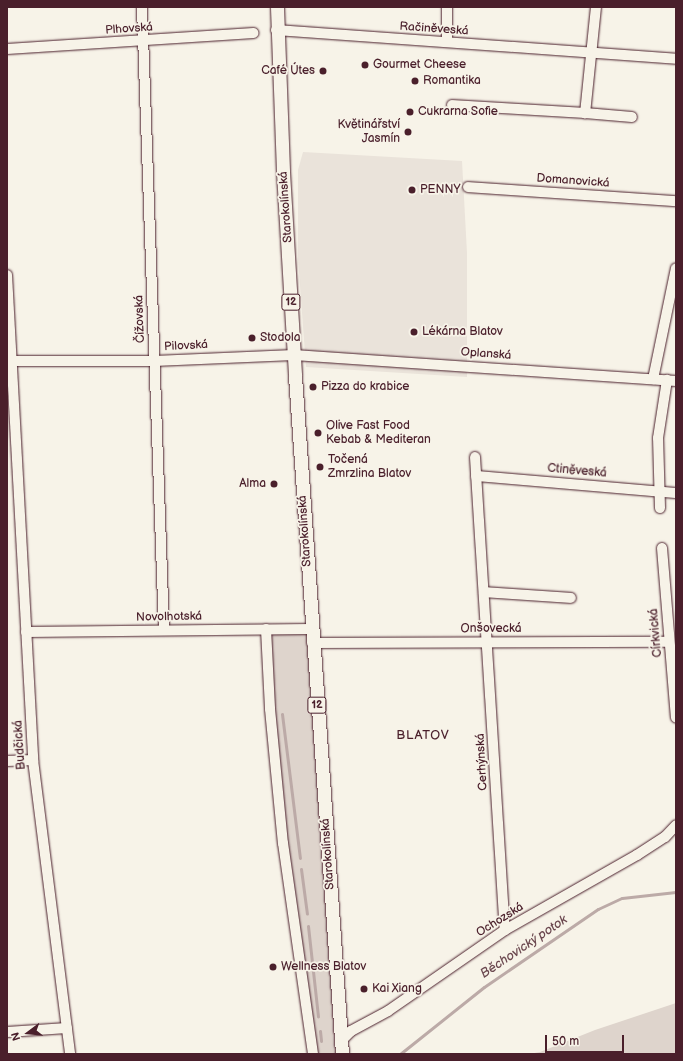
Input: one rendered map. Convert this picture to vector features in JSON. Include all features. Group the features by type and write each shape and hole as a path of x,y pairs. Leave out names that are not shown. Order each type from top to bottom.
{"main road":[{"name":"Starokolínská","path":"277,7 276,30 294,355 312,643 341,1048"}],"street":[{"name":"Čížovská","path":"142,7 164,630"},
{"path":"447,7 447,42"},
{"path":"585,112 596,7"},
{"name":"Račiněveská","path":"276,30 676,59"},
{"name":"Plhovská","path":"7,49 253,33"},
{"path":"452,105 585,112 632,117"},
{"name":"Domanovická","path":"468,187 676,201"},
{"path":"653,378 676,268"},
{"name":"Budčická","path":"7,275 8,361 33,760 70,1054"},
{"name":"Pilovská","path":"8,361 154,361 294,355"},
{"name":"Oplanská","path":"294,355 653,378 672,381"},
{"path":"660,508 658,491 658,438 672,381"},
{"name":"Cerhýnská","path":"475,457 488,642 505,930"},
{"name":"Ctiněveská","path":"476,476 676,493"},
{"name":"Církvická","path":"662,548 676,717"},
{"path":"484,592 571,598"},
{"path":"266,629 270,709 283,843 313,1054"},
{"name":"Novolhotská","path":"26,632 312,629"},
{"name":"Onšovecká","path":"312,643 669,642"},
{"path":"7,761 33,760"},
{"name":"Ochozská","path":"341,1048 351,1031 388,1011 505,930 637,855 665,837 676,825"},
{"path":"7,1032 67,1028"}],"shaded area":[{"path":"303,152 462,161 467,253 467,377 306,367 298,258 298,170"},
{"path":"266,629 311,629 342,1054 313,1054 298,949"},
{"path":"676,1003 676,1054 529,1054 540,1052 595,1030"}],"waterway":[{"path":"282,714 300,858"},
{"path":"301,869 307,914"},
{"name":"Běchovický potok","path":"400,1054 484,987 598,909 622,898 676,892"},
{"path":"308,926 318,1016"},
{"path":"320,1031 321,1041"}],"place":[{"name":"Gourmet Cheese","path":"365,65"},
{"name":"Café Útes","path":"323,71"},
{"name":"Romantika","path":"415,81"},
{"name":"Cukrarna Sofie","path":"410,112"},
{"name":"Květinářství Jasmín","path":"408,132"},
{"name":"PENNY","path":"412,190"},
{"name":"Lékárna Blatov","path":"414,332"},
{"name":"Stodola","path":"252,338"},
{"name":"Pizza do krabice","path":"313,387"},
{"name":"Olive Fast Food Kebab & Mediteran","path":"318,433"},
{"name":"Točená Zmrzlina Blatov","path":"320,467"},
{"name":"Alma","path":"274,484"},
{"name":"Wellness Blatov","path":"273,967"},
{"name":"Kai Xiang","path":"364,989"}],"district":[{"name":"BLATOV","path":"423,735"}]}
